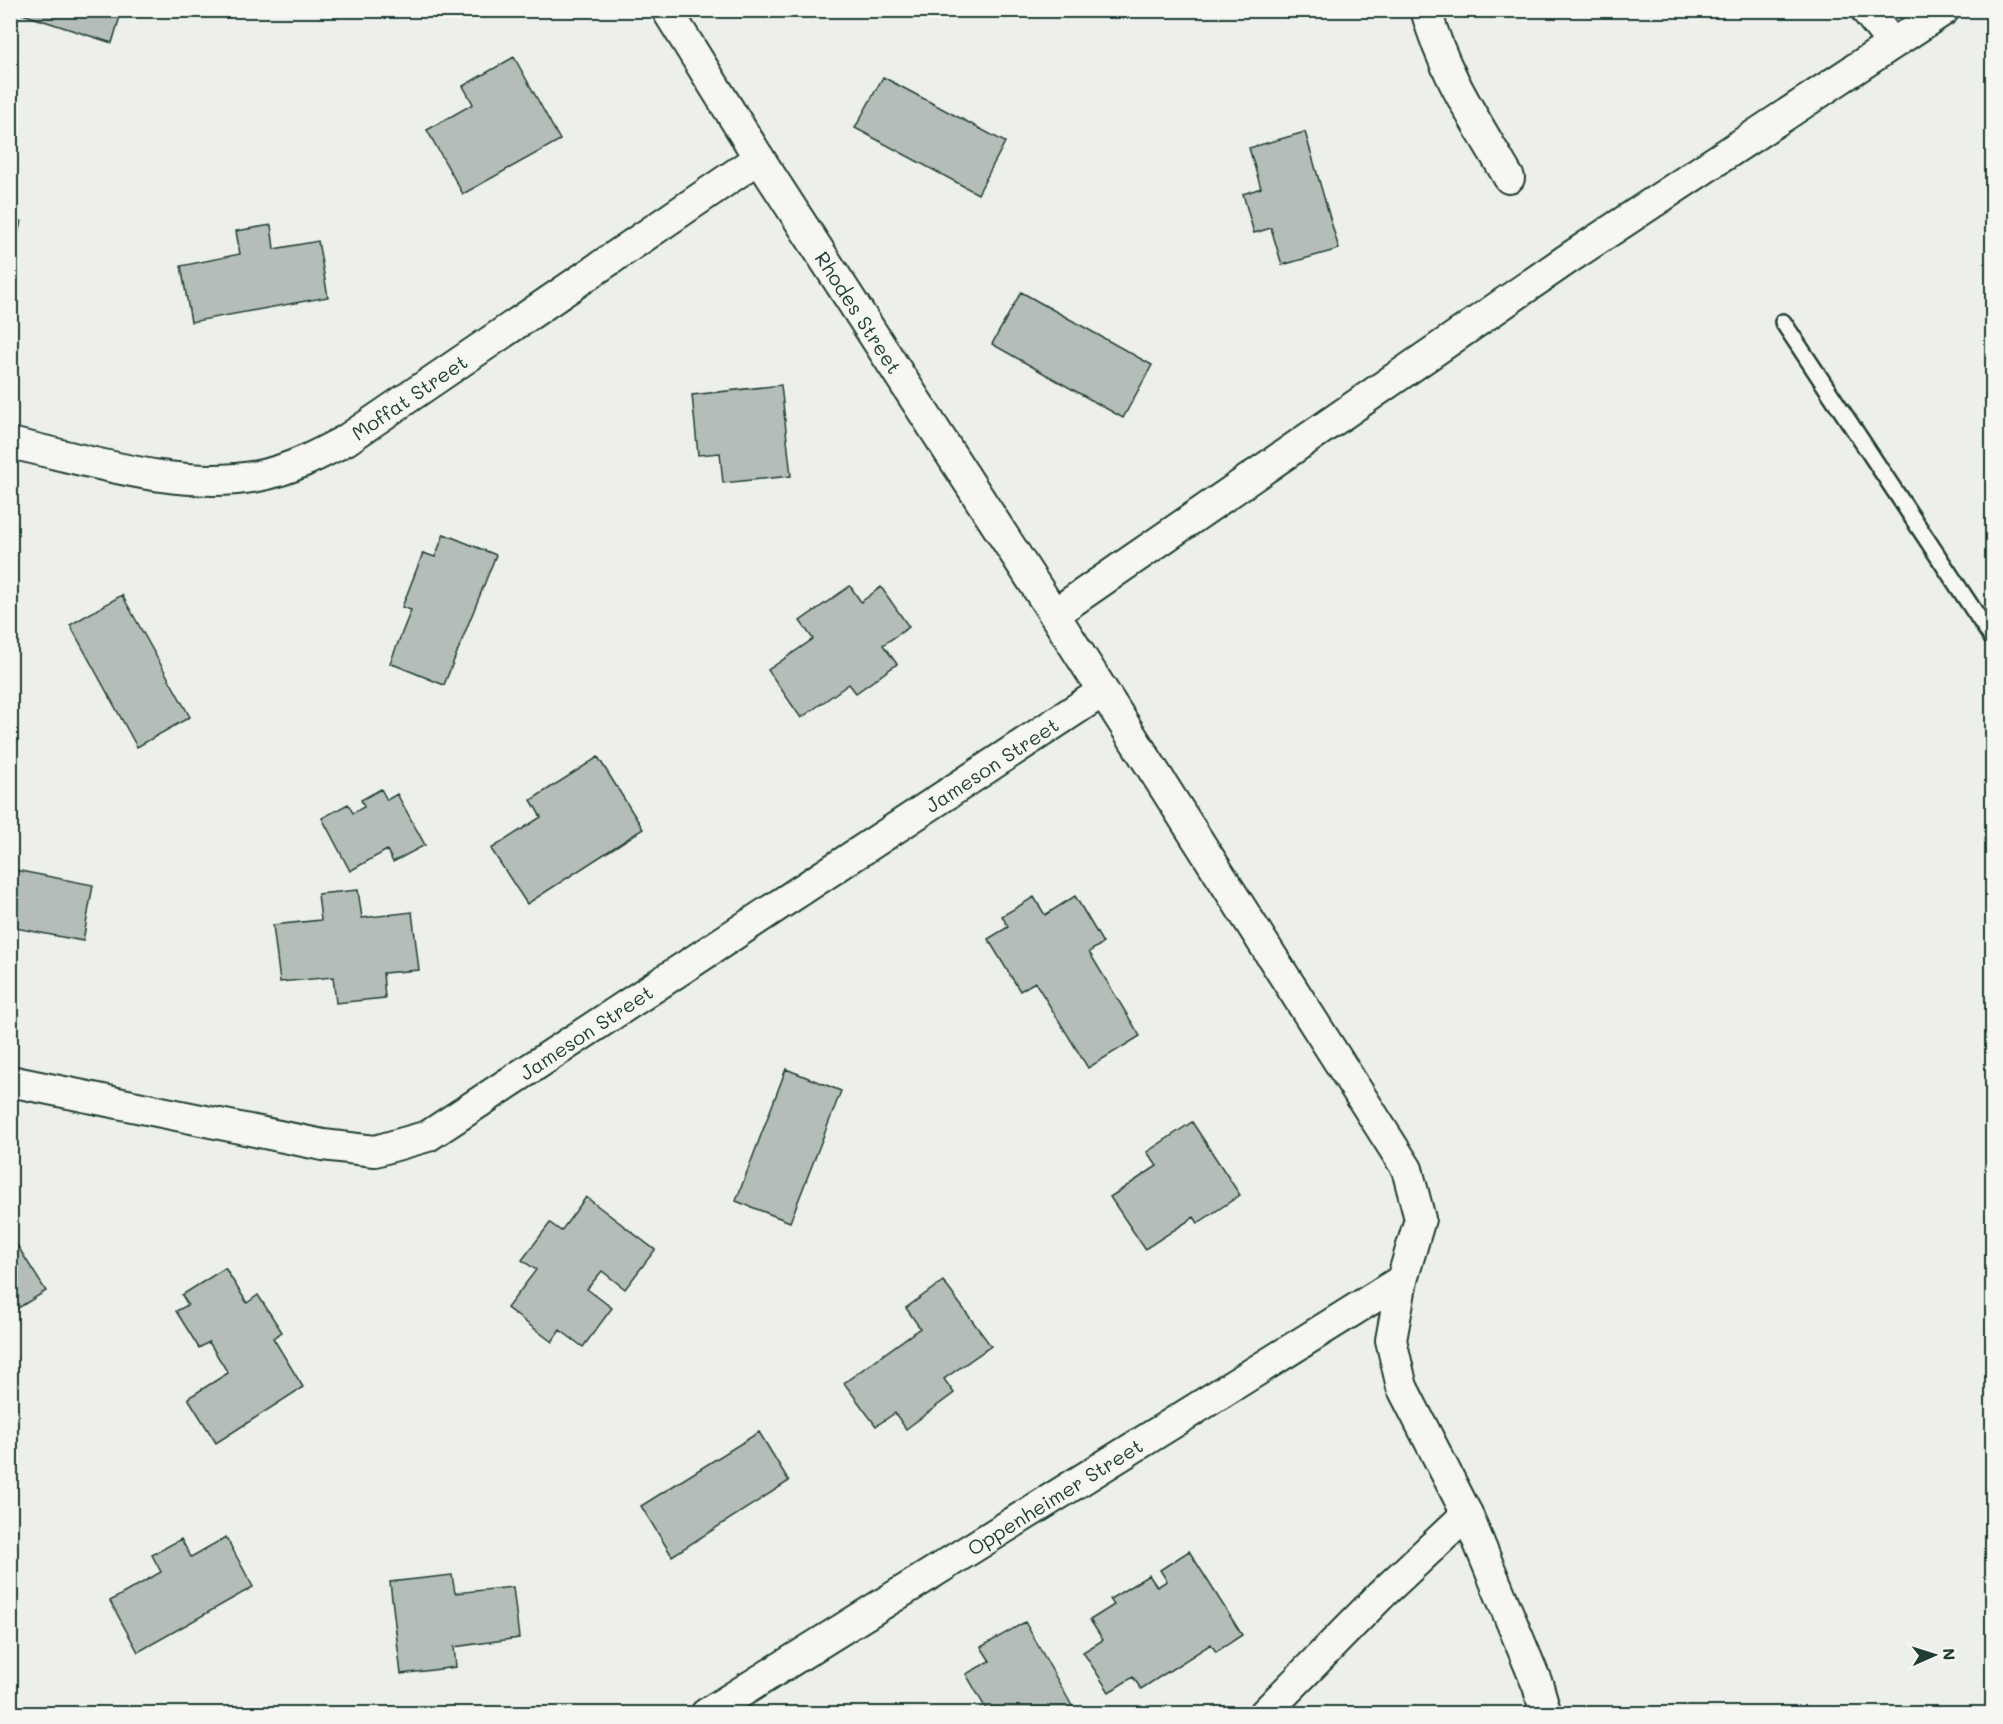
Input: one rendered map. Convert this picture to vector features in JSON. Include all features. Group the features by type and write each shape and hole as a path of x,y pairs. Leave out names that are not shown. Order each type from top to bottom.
{"street":[{"name":"Rhodes Street","path":"667,10 759,158 1054,614 1407,1169 1420,1219 1402,1280 1391,1340 1402,1387 1467,1514 1538,1686 1546,1713"},
{"path":"1426,10 1437,49 1454,84 1509,178"},
{"path":"1866,10 1892,43"},
{"path":"1054,614 1566,260 1944,10"},
{"name":"Moffat Street","path":"10,443 172,478 218,480 248,477 298,465 346,440 759,158"},
{"name":"Jameson Street","path":"10,1081 323,1145 375,1151 428,1136 1102,692"},
{"name":"Oppenheimer Street","path":"706,1713 1402,1280"},
{"path":"1264,1713 1382,1594 1467,1514"}],"lane":[{"path":"1783,322 1992,638"}],"building":[{"path":"10,10 122,10 112,43"},
{"path":"514,57 560,140 463,194 427,130 473,104 463,86"},
{"path":"883,77 1005,142 978,194 855,128"},
{"path":"1305,132 1339,249 1282,265 1271,228 1254,233 1243,194 1261,188 1249,148"},
{"path":"10,219 21,221 10,272"},
{"path":"271,225 274,249 318,241 328,297 191,322 181,266 240,254 236,231"},
{"path":"1021,292 1152,365 1123,418 992,344"},
{"path":"781,385 791,476 723,483 720,453 698,455 692,395"},
{"path":"444,534 496,555 444,685 390,663 411,610 402,607 423,553 435,557"},
{"path":"850,586 861,602 881,587 909,627 883,645 897,664 856,693 849,684 801,718 768,670 813,639 800,621"},
{"path":"122,595 190,717 137,747 70,625"},
{"path":"598,757 643,829 527,904 491,849 541,817 531,800"},
{"path":"381,789 387,800 397,794 425,845 393,862 387,850 350,871 322,818 348,804 353,813 364,807 361,800"},
{"path":"10,869 93,885 83,941 10,927"},
{"path":"358,890 362,918 412,912 419,970 383,973 385,998 336,1003 333,977 280,982 273,925 321,920 318,894"},
{"path":"1075,896 1103,943 1089,952 1140,1036 1088,1068 1035,982 1020,991 988,939 1008,927 1002,916 1034,897 1045,915"},
{"path":"786,1069 841,1091 790,1222 736,1201"},
{"path":"1192,1122 1240,1195 1198,1223 1194,1217 1145,1249 1110,1197 1157,1166 1147,1152"},
{"path":"586,1197 655,1250 625,1289 602,1271 587,1289 612,1308 583,1347 560,1330 552,1342 507,1308 536,1270 522,1260 550,1223 561,1231"},
{"path":"10,1234 46,1291 10,1313"},
{"path":"225,1268 247,1303 258,1295 282,1332 273,1338 303,1387 216,1443 188,1398 228,1373 209,1342 199,1348 176,1311 188,1305 182,1295"},
{"path":"943,1281 991,1346 944,1379 954,1393 906,1429 895,1413 876,1426 844,1383 920,1328 906,1308"},
{"path":"759,1432 789,1481 672,1556 641,1506"},
{"path":"226,1537 253,1587 138,1652 110,1601 161,1572 152,1555 181,1539 191,1557"},
{"path":"1189,1551 1242,1635 1216,1652 1211,1644 1141,1689 1133,1677 1109,1692 1083,1652 1103,1640 1090,1620 1114,1605 1110,1599 1149,1575 1157,1587 1167,1581 1160,1570"},
{"path":"452,1575 455,1593 513,1587 519,1638 454,1647 456,1667 401,1674 390,1582"},
{"path":"1025,1622 1075,1714 989,1714 966,1674 990,1661 981,1647"}]}
